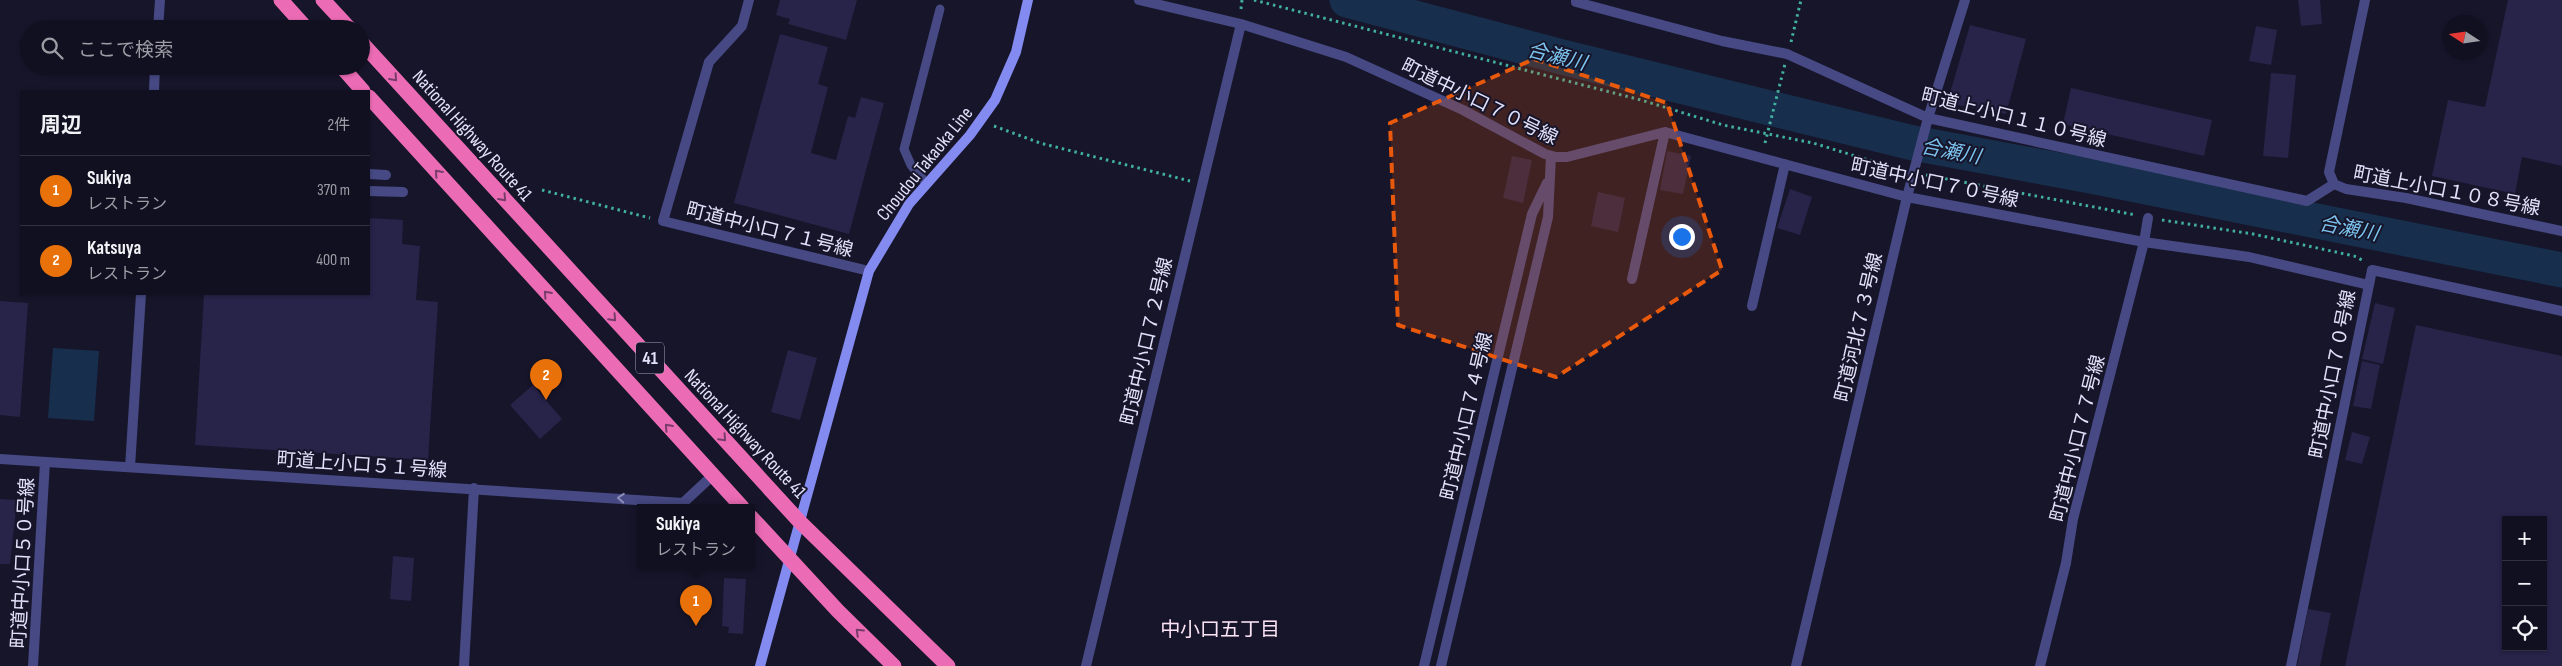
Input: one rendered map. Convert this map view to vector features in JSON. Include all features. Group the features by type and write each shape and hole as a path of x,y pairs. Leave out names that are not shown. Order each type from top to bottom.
{"highway":[{"path":"281,0 299,20"},
{"path":"323,0 342,20"},
{"name":"National Highway Route 41","path":"370,52 799,521 948,666"},
{"path":"349,75 362,90"},
{"name":"41","path":"370,98 739,504"},
{"path":"755,521 838,611 894,666"}],"street":[{"path":"159,20 160,0"},
{"name":"町道中小口７１号線","path":"749,0 742,26 709,62 663,221 870,271"},
{"name":"Choudou Takaoka Line","path":"760,666 870,271 893,228 926,183 982,120 1007,76 1016,52 1028,0"},
{"name":"町道中小口７０号線","path":"1140,0 1241,24 1346,57 1463,110 1551,156 1567,157 1665,132 1907,197 2144,242 2249,257 2369,285 2291,666"},
{"name":"町道河北７３号線","path":"1796,666 1907,197 1927,122 1965,0"},
{"name":"町道上小口１０８号線","path":"2365,0 2329,172 2334,184 2346,189 2406,198 2562,231"},
{"name":"町道上小口１１０号線","path":"1576,1 1786,59 1927,122 2307,201 2334,184"},
{"name":"町道中小口７２号線","path":"1086,666 1241,24"},
{"path":"154,90 155,75"},
{"path":"1632,279 1665,132"},
{"name":"町道中小口７４号線","path":"1441,666 1548,218 1551,156"},
{"path":"1752,306 1785,164"},
{"path":"370,174 386,175"},
{"name":"町道中小口７４号線","path":"1424,666 1532,214 1550,178"},
{"path":"370,190 403,192"},
{"name":"町道中小口７７号線","path":"2040,666 2066,563 2073,519 2144,242 2148,218"},
{"path":"2369,285 2372,270 2562,311"},
{"path":"130,466 141,295"},
{"name":"町道上小口５１号線","path":"0,460 130,466 683,502 712,476"},
{"name":"町道中小口５０号線","path":"33,666 46,462"},
{"path":"464,666 474,488"}],"lane":[{"path":"926,183 911,165 904,149 940,8"}],"path":[{"path":"1254,0 1641,100 1723,126 1813,143 1914,173"},
{"path":"1765,143 1801,0"},
{"path":"982,120 1001,130 1040,144 1201,184"},
{"path":"542,190 663,221"}],"highlighted area":[{"path":"1534,59 1667,103 1722,270 1556,377 1398,325 1390,123"}],"water":[{"path":"53,348 99,351 94,421 48,418"}],"building":[{"path":"780,0 857,0 846,40 788,24 790,19 776,15"},
{"path":"2298,0 2320,0 2322,24 2301,26"},
{"path":"2508,0 2562,0 2562,166 2522,157 2515,194 2432,176 2448,100 2485,107"},
{"path":"1970,25 2026,39 2006,114 1947,103"},
{"path":"2256,26 2277,30 2271,65 2249,61"},
{"path":"780,34 828,47 818,84 828,87 811,153 836,160 848,116 855,118 861,97 884,103 849,234 734,203"},
{"path":"2271,73 2296,75 2288,158 2263,156"},
{"path":"2071,88 2212,120 2204,156 2063,124"},
{"path":"1667,151 1691,156 1683,194 1660,190"},
{"path":"1512,156 1532,160 1523,203 1503,198"},
{"path":"1790,189 1812,197 1800,235 1777,228"},
{"path":"1598,192 1625,198 1618,232 1591,226"},
{"path":"370,218 403,220 402,244 420,246 416,300 438,302 428,460 195,445 204,295 370,295"},
{"path":"0,301 28,303 20,417 0,415"},
{"path":"2375,303 2395,308 2383,364 2362,359"},
{"path":"2416,325 2562,356 2562,666 2345,666"},
{"path":"788,350 817,358 800,420 771,412"},
{"path":"2362,361 2380,365 2371,409 2353,406"},
{"path":"533,385 562,419 540,439 510,405"},
{"path":"2352,432 2370,437 2362,464 2345,460"},
{"path":"0,499 17,500 10,564 0,564"},
{"path":"393,556 414,558 411,601 390,599"},
{"path":"724,578 746,579 743,634 728,633 729,627 722,626"},
{"path":"2308,609 2331,613 2320,666 2297,666"}],"waterway":[{"name":"合瀬川","path":"1347,0 1562,57 1913,143 2096,177 2562,270"}],"place":[{"name":"Katsuya","path":"546,400"},
{"name":"Sukiya","path":"696,626"}],"district":[{"name":"中小口五丁目","path":"1220,629"}]}
